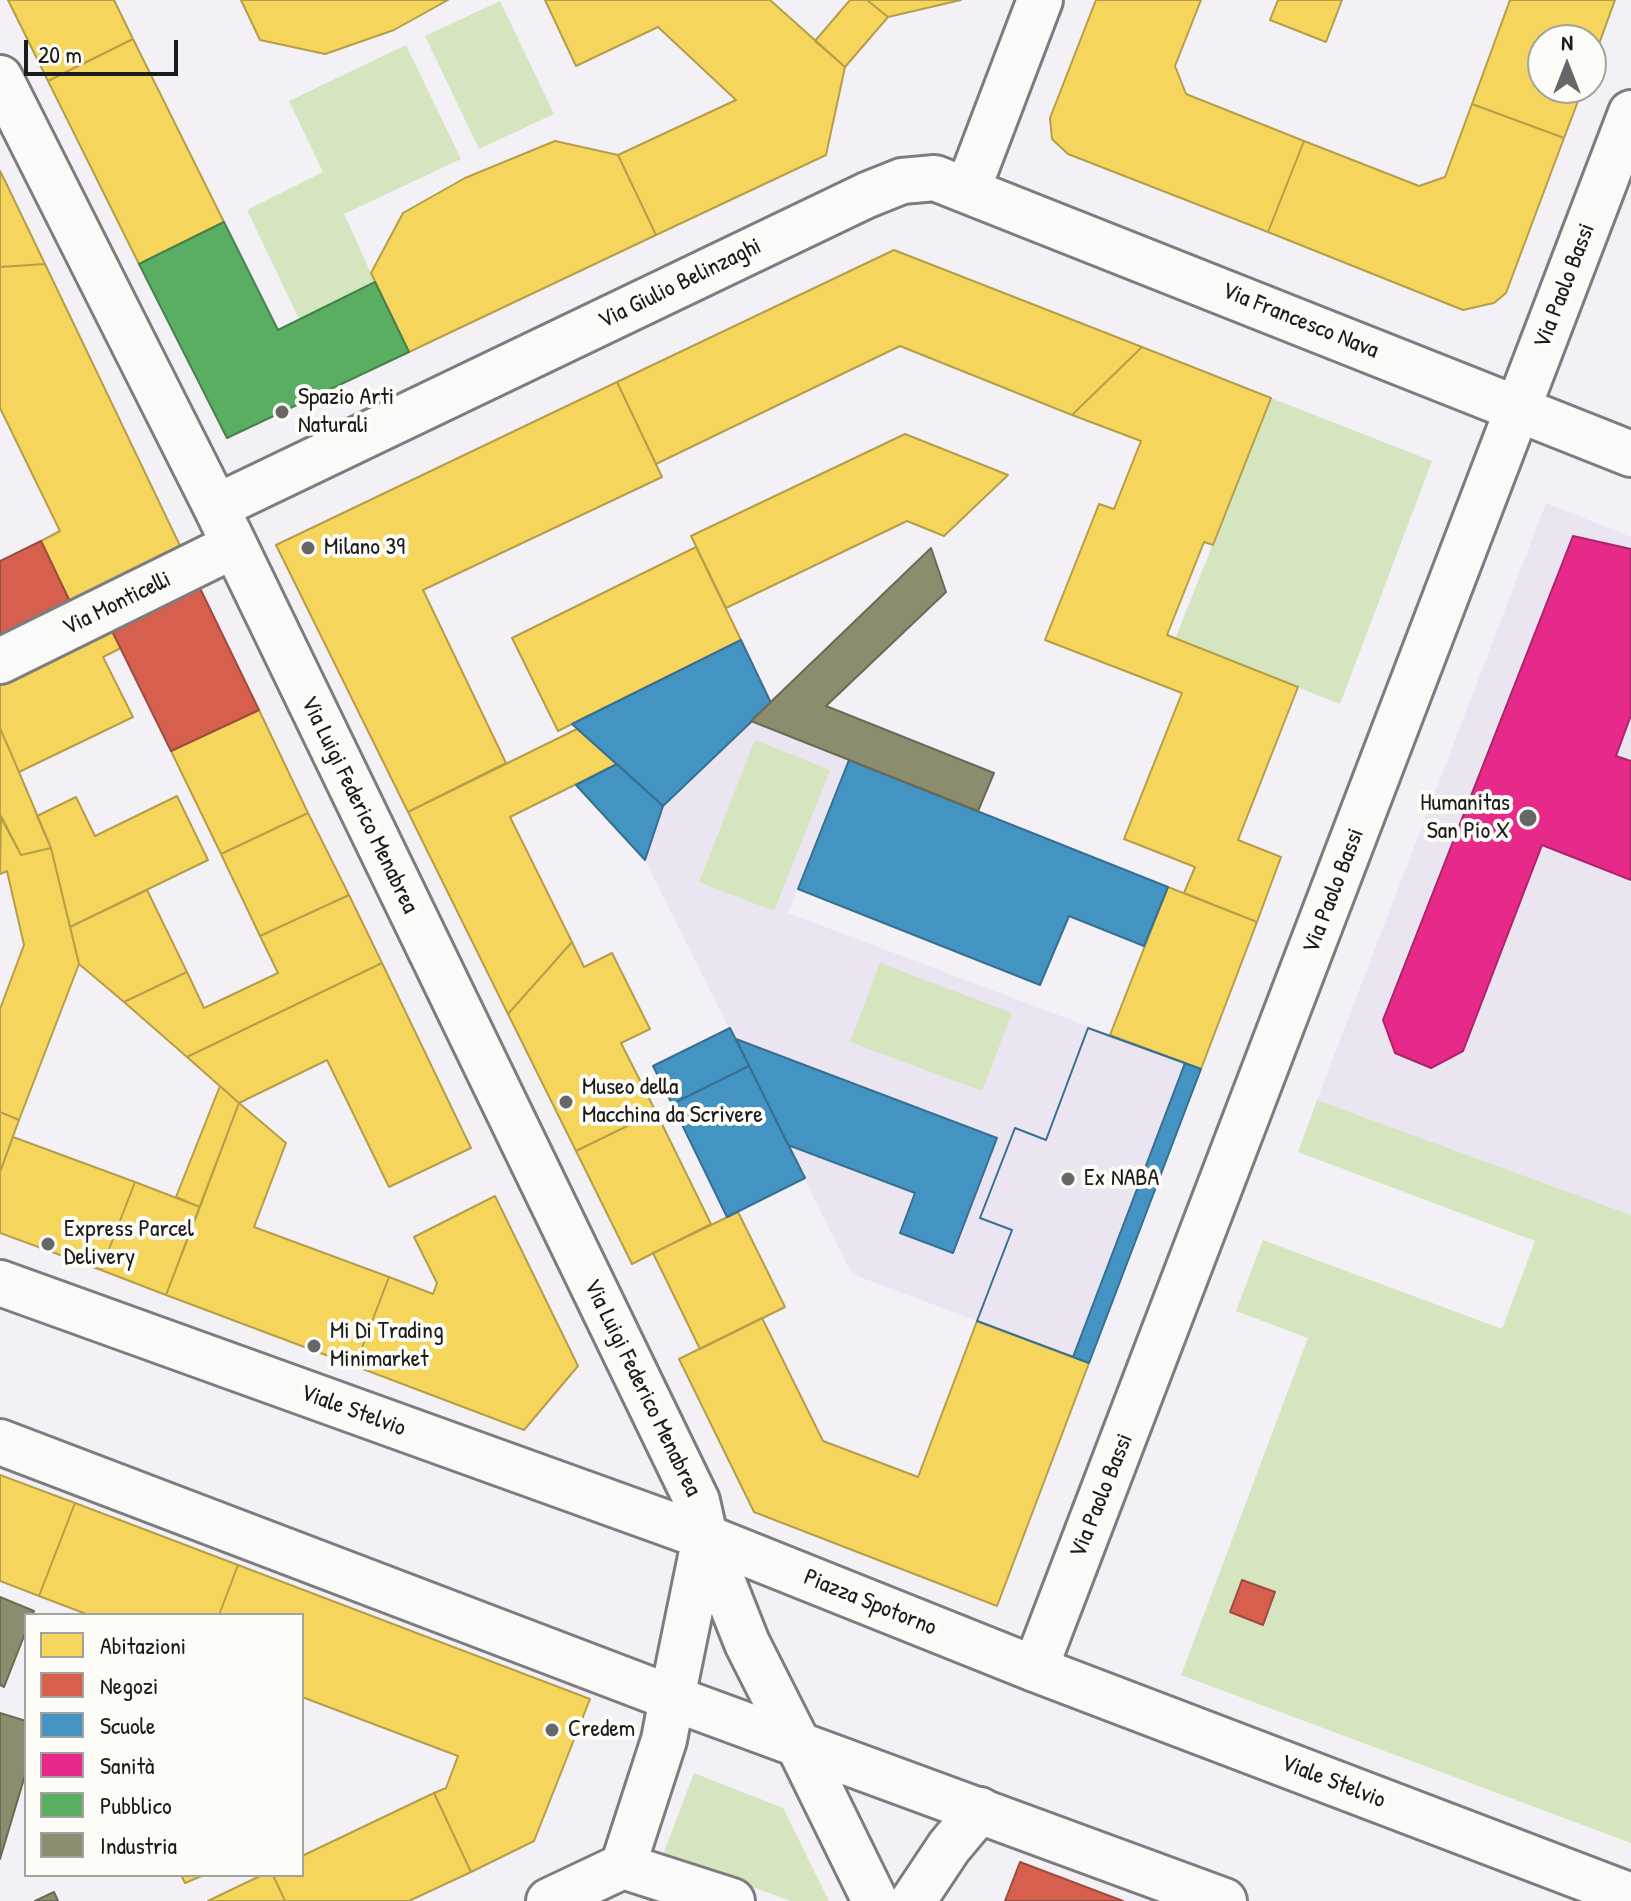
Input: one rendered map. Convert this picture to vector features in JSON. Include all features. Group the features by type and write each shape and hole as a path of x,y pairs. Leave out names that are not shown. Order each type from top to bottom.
{"street":[{"path":"968,189 1040,0"},
{"name":"Via Luigi Federico Menabrea","path":"0,78 225,527 697,1501 705,1537"},
{"name":"Via Paolo Bassi","path":"1035,1669 1631,113"},
{"name":"Via Giulio Belinzaghi","path":"225,527 867,195 902,181 935,178 968,189"},
{"name":"Via Francesco Nava","path":"968,189 1631,454"},
{"name":"Via Monticelli","path":"0,661 225,527"},
{"name":"Viale Stelvio","path":"0,1283 705,1537"},
{"path":"0,1442 672,1698 1224,1901"},
{"path":"623,1866 664,1740 705,1537"},
{"path":"705,1537 747,1643 875,1901"},
{"name":"Piazza Spotorno","path":"705,1537 1035,1669"},
{"name":"Viale Stelvio","path":"1035,1669 1631,1896"},
{"path":"913,1901 949,1847 980,1810"},
{"path":"549,1901 623,1866 732,1901"}],"shaded area":[{"name":"Humanitas San Pio X","path":"1546,503 1631,537 1631,1215 1317,1100"},
{"path":"751,721 849,760 788,913 1201,1069 1089,1363 852,1274 645,860 663,806"}],"green space":[{"path":"500,1 554,114 479,149 425,36"},
{"path":"406,45 461,159 344,214 375,282 299,319 247,210 323,172 289,101"},
{"path":"1271,398 1432,461 1340,704 1175,639"},
{"path":"755,740 830,770 774,911 699,882"},
{"path":"880,963 1012,1013 982,1091 850,1042"},
{"path":"1317,1100 1631,1215 1631,1843 1181,1675 1308,1338 1236,1311 1263,1240 1502,1329 1535,1241 1298,1152"},
{"path":"694,1773 783,1808 829,1901 791,1901 663,1855"}],"building: Abitazioni":[{"path":"8,0 114,0 133,39 48,81"},
{"path":"241,0 448,0 394,30 325,54 260,40"},
{"path":"545,0 770,0 845,67 826,155 656,235 618,155 736,100 658,27 576,66"},
{"path":"850,0 867,0 888,17 845,67 815,41"},
{"path":"867,0 961,0 888,17"},
{"path":"1096,0 1201,0 1175,66 1186,94 1304,141 1268,232 1068,154 1052,139 1050,118"},
{"path":"1278,0 1342,0 1326,42 1270,20"},
{"path":"1510,0 1615,0 1606,24 1527,24 1527,104 1577,104 1564,138 1472,104"},
{"path":"133,39 224,222 139,264 48,81"},
{"path":"1472,104 1564,138 1506,293 1494,303 1463,310 1268,232 1304,141 1419,186 1445,177"},
{"path":"555,141 618,155 656,235 409,352 371,273 403,213 465,178"},
{"path":"0,171 7,185 45,264 0,267"},
{"path":"894,250 1142,347 1072,415 900,346 656,464 617,382"},
{"path":"45,264 184,554 73,608 41,541 60,531 0,408 0,267"},
{"path":"1142,347 1271,398 1213,545 1204,542 1167,635 1298,687 1238,840 1281,857 1257,922 1184,893 1195,867 1124,839 1182,693 1045,640 1099,504 1114,509 1141,441 1072,415"},
{"path":"617,382 662,477 423,590 506,763 408,812 276,545"},
{"path":"905,434 1008,475 944,536 907,521 726,608 691,536"},
{"path":"696,547 741,640 558,731 512,638"},
{"path":"110,627 121,648 103,657 133,717 19,772 0,728 0,679"},
{"path":"259,710 308,813 221,854 171,751"},
{"path":"0,728 51,848 21,855 0,816"},
{"path":"577,729 617,764 510,817 572,942 508,1014 408,812"},
{"path":"177,796 208,860 70,927 51,848 37,816 76,797 95,836"},
{"path":"308,813 349,895 260,936 221,854"},
{"path":"1,816 21,855 51,848 79,964 19,1120 0,1112 0,1009 24,945 7,871 0,874"},
{"path":"1168,887 1257,922 1201,1069 1110,1035"},
{"path":"147,890 187,972 124,1002 79,964 70,927"},
{"path":"349,895 382,963 187,1057 124,1002 187,972 204,1008 278,973 260,936"},
{"path":"572,942 584,967 612,953 650,1029 621,1043 656,1112 576,1151 508,1014"},
{"path":"382,963 471,1148 389,1187 327,1060 239,1103 187,1057"},
{"path":"220,1086 239,1103 200,1207 176,1197"},
{"path":"239,1103 286,1143 254,1227 389,1277 355,1366 166,1295"},
{"path":"0,1112 19,1120 0,1172"},
{"path":"656,1112 711,1224 632,1264 576,1151"},
{"path":"13,1137 135,1182 101,1270 0,1233 0,1172"},
{"path":"135,1182 200,1207 166,1295 101,1270"},
{"path":"495,1196 578,1366 524,1430 355,1366 389,1277 433,1294 437,1283 414,1237"},
{"path":"738,1212 785,1307 700,1349 653,1253"},
{"path":"762,1318 823,1441 918,1477 977,1321 1089,1363 997,1606 754,1512 679,1359"},
{"path":"0,1475 75,1503 39,1596 0,1581"},
{"path":"75,1503 238,1565 220,1613 84,1613 39,1596"},
{"path":"238,1565 590,1699 534,1841 471,1872 434,1793 446,1788 458,1756 304,1698 304,1613 220,1613"},
{"path":"434,1793 471,1872 409,1901 285,1901 274,1877 304,1877 304,1855"},
{"path":"182,1877 199,1877 185,1883"},
{"path":"258,1877 274,1877 285,1901 208,1901"}],"building: Negozi":[{"path":"41,541 73,608 0,652 0,561"},
{"path":"198,584 259,710 171,751 110,627"},
{"path":"1242,1580 1275,1592 1263,1625 1230,1612"},
{"path":"1020,1862 1123,1901 1005,1901"}],"building: Scuole":[{"path":"741,640 771,703 663,806 572,724"},
{"path":"849,760 1168,887 1144,946 1069,916 1040,985 798,889"},
{"path":"617,764 663,806 645,860 576,785"},
{"path":"730,1028 749,1066 672,1104 653,1066"},
{"name":"Ex NABA","path":"1088,1028 1185,1063 1073,1357 977,1321 1012,1230 980,1218 1015,1128 1046,1140"},
{"name":"Ex NABA","path":"1088,1028 1201,1069 1089,1363 977,1321 1012,1230 980,1218 1015,1128 1046,1140"},
{"path":"736,1039 997,1138 953,1253 900,1233 915,1193 788,1145"},
{"path":"749,1066 805,1178 727,1217 672,1104"}],"building: Sanità":[{"path":"1573,536 1631,549 1631,715 1616,756 1631,761 1631,880 1542,845 1463,1051 1431,1068 1395,1053 1383,1020"}],"building: Pubblico":[{"path":"224,222 278,330 375,282 409,352 227,438 139,264"}],"building: Industria":[{"path":"931,548 946,592 826,706 994,773 978,811 751,721"},
{"path":"0,1597 34,1611 24,1613 24,1636 4,1687 0,1685"},
{"path":"0,1713 24,1720 24,1779 0,1859"},
{"path":"54,1892 58,1901 35,1901"}],"place":[{"name":"Spazio Arti Naturali","path":"282,412"},
{"name":"Milano 39","path":"308,548"},
{"name":"Humanitas San Pio X","path":"1528,818"},
{"name":"Museo della Macchina da Scrivere","path":"566,1102"},
{"name":"Ex NABA","path":"1068,1179"},
{"name":"Express Parcel Delivery","path":"48,1244"},
{"name":"Mi Di Trading Minimarket","path":"314,1346"},
{"name":"Credem","path":"552,1730"}]}
